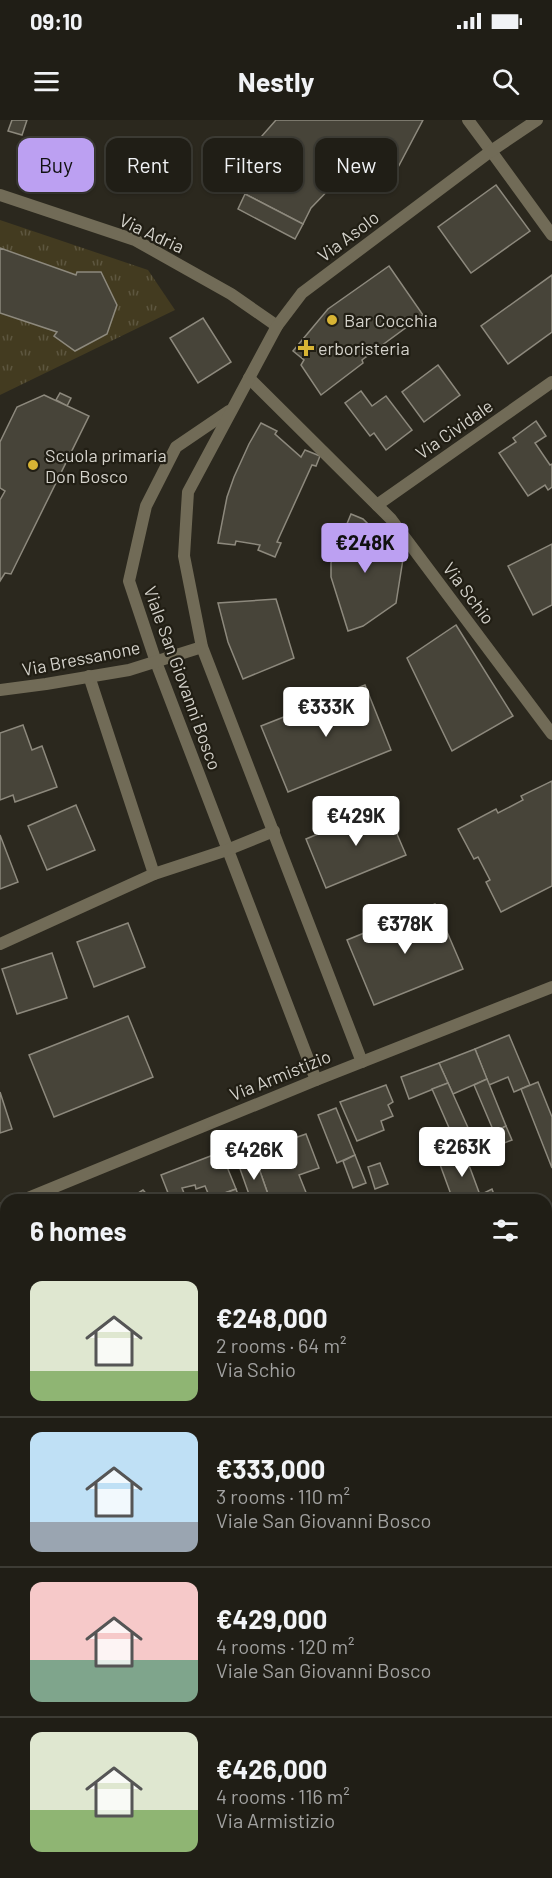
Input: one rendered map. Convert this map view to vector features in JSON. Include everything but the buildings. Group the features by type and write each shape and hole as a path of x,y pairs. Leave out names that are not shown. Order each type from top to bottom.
{"street":[{"path":"468,120 552,236"},
{"name":"Via Asolo","path":"277,326 302,293 491,151 537,120"},
{"name":"Via Adria","path":"0,195 135,240 231,294 277,326"},
{"name":"Viale San Giovanni Bosco","path":"277,326 188,492 184,556 202,647 362,1062"},
{"name":"Via Schio","path":"249,378 391,519 552,734"},
{"name":"Via Cividale","path":"377,505 552,382"},
{"name":"Viale San Giovanni Bosco","path":"232,408 176,447 146,506 129,581 156,662 316,1080"},
{"name":"Via Bressanone","path":"0,690 129,670 202,647"},
{"path":"90,676 154,874"},
{"path":"0,944 154,874 227,850 274,831"},
{"name":"Via Armistizio","path":"38,1194 316,1080 552,987"}],"green space":[{"path":"0,220 148,270 175,310 0,395"}],"place":[{"name":"Bar Cocchia","path":"332,320"},
{"name":"erboristeria","path":"306,348"},
{"name":"Scuola primaria Don Bosco","path":"33,465"}]}
